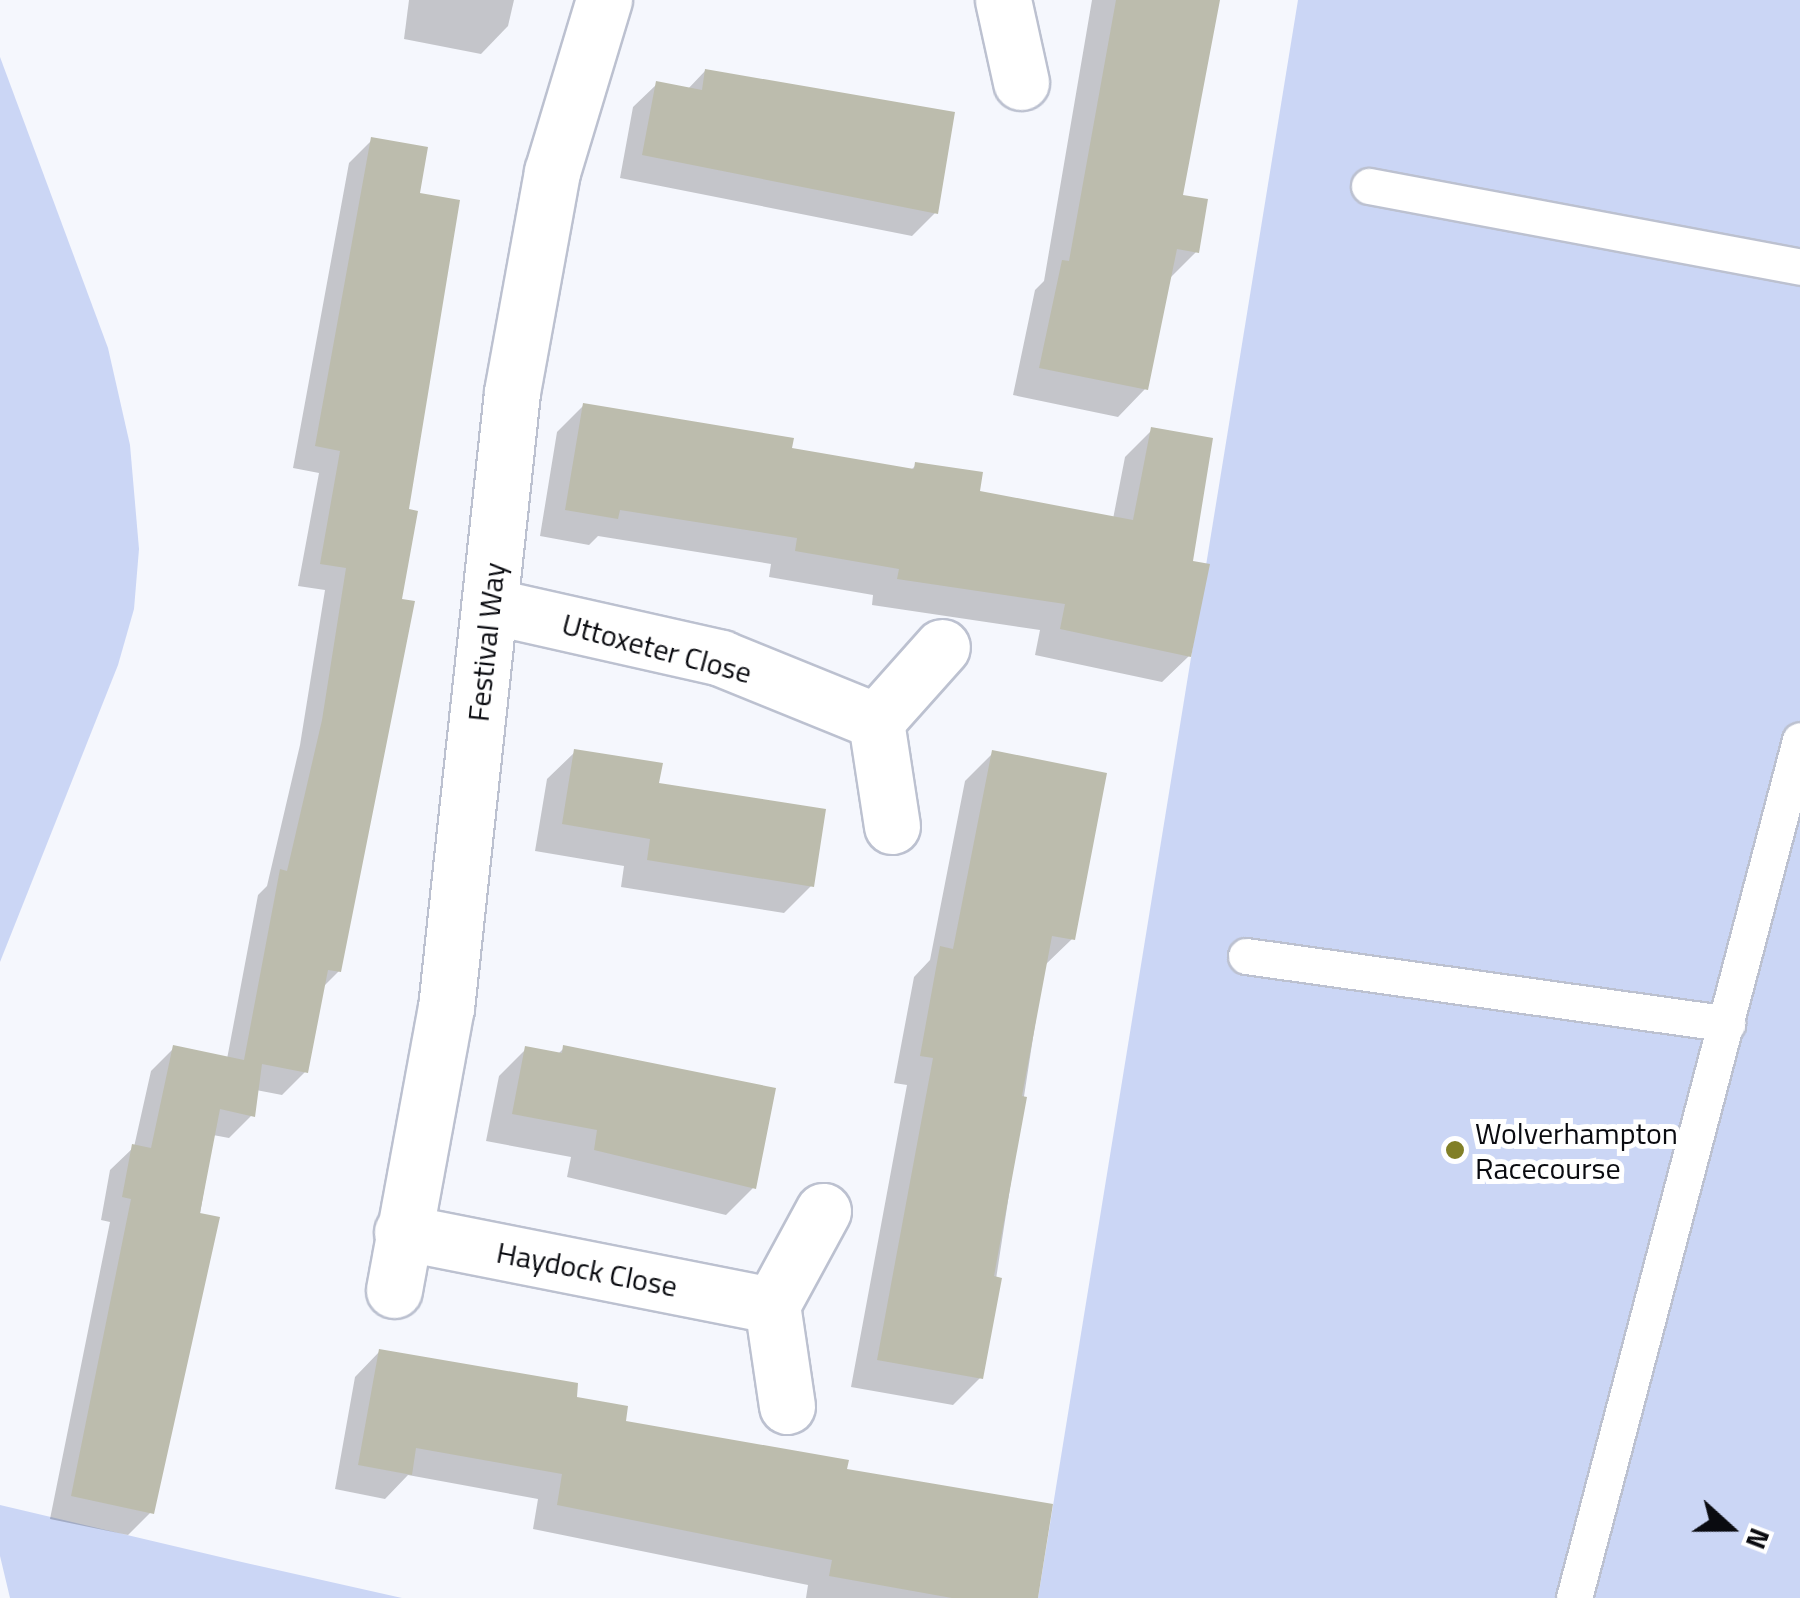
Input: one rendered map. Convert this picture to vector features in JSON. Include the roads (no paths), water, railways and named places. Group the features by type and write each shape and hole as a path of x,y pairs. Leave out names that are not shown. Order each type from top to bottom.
{"street":[{"name":"Festival Way","path":"394,1290 446,1008 512,392 552,172 604,0"},
{"path":"1003,0 1021,82"},
{"name":"Uttoxeter Close","path":"491,606 721,658 876,721"},
{"path":"892,826 876,721 942,647"},
{"path":"787,1406 772,1305 823,1211"},
{"name":"Haydock Close","path":"402,1232 772,1305"}],"lane":[{"path":"1370,186 1800,266"},
{"path":"1574,1598 1800,740"},
{"path":"1246,956 1727,1024"}],"place":[{"name":"Wolverhampton Racecourse","path":"1455,1150"}]}
